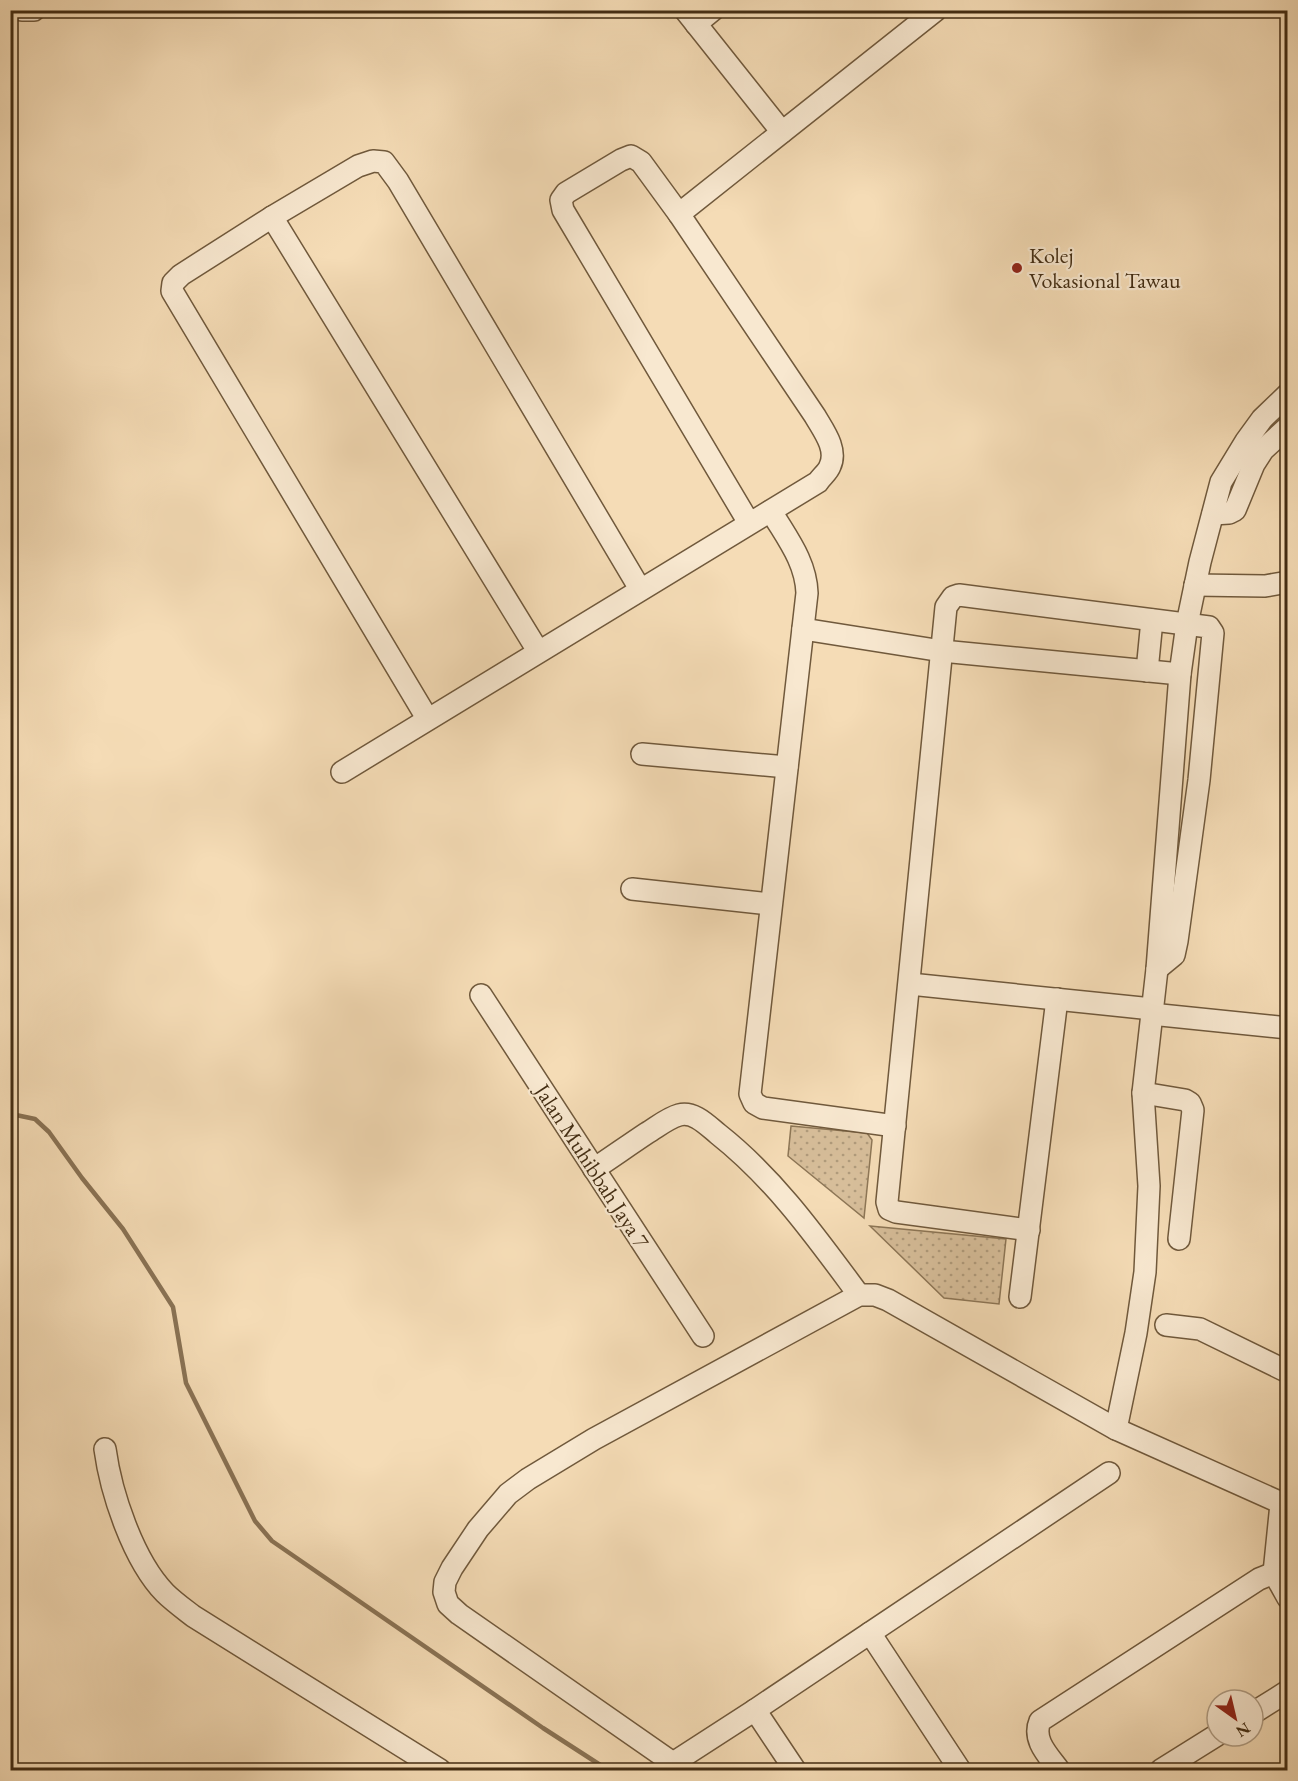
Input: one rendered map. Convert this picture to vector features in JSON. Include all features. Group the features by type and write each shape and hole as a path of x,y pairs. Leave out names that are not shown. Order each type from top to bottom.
{"street":[{"path":"22,10 34,10"},
{"path":"713,10 691,17 782,132"},
{"path":"679,214 936,10"},
{"path":"342,772 427,718 818,482 831,466 832,452 827,436 815,416 679,214 641,162 631,156 566,193 561,200 563,210 749,523"},
{"path":"427,718 172,291 173,283 181,275 272,217 358,166 373,161 384,162 398,181 640,589"},
{"path":"272,217 538,651"},
{"path":"1116,1429 1134,1343 1145,1272 1149,1186 1143,1093 1157,969 1180,674 1187,624 1221,482 1262,419 1287,394"},
{"path":"1213,514 1229,513 1235,510 1254,464 1263,450 1287,427"},
{"path":"771,511 805,572 807,593 750,1094 754,1103 763,1108 895,1126"},
{"path":"1195,585 1264,586 1287,582"},
{"path":"1029,1230 896,1212 889,1209 887,1202 946,607 953,597 960,594 1209,627 1213,633 1197,792 1177,941 1174,955 1157,969"},
{"path":"1147,671 1152,620"},
{"path":"803,629 942,651 1180,674"},
{"path":"642,754 787,767"},
{"path":"632,889 770,904"},
{"path":"910,984 1057,999 1287,1028"},
{"name":"Jalan Muhibbah Jaya 7","path":"481,995 703,1336"},
{"path":"1020,1297 1057,999"},
{"path":"1143,1093 1185,1100 1190,1103 1193,1110 1179,1239"},
{"path":"594,1169 664,1122 678,1115 690,1114 741,1152 767,1177 796,1211 859,1295"},
{"path":"1109,1473 755,1710 675,1767 459,1614 448,1604 444,1592 445,1582 452,1568 478,1529 508,1494 528,1479 594,1439 859,1295 875,1295 888,1300 1116,1429 1284,1505 1274,1573 1287,1598"},
{"path":"1166,1326 1200,1329 1287,1372"},
{"path":"105,1449 108,1473 116,1500 138,1552 164,1592 193,1616 440,1770"},
{"path":"1059,1770 1041,1744 1036,1730 1040,1721 1259,1579 1274,1573"},
{"path":"870,1634 960,1770"},
{"path":"1265,1705 1287,1691"},
{"path":"755,1710 795,1770"},
{"path":"1161,1770 1205,1742"}],"shaded area":[{"path":"791,1126 867,1133 872,1140 864,1218 788,1156"},
{"path":"870,1226 1006,1239 999,1304 944,1298"}],"waterway":[{"path":"10,1116 35,1119 49,1132 123,1229 173,1307 186,1383 255,1521 272,1541 543,1728 608,1770"}],"place":[{"name":"Kolej Vokasional Tawau","path":"1017,268"}]}
